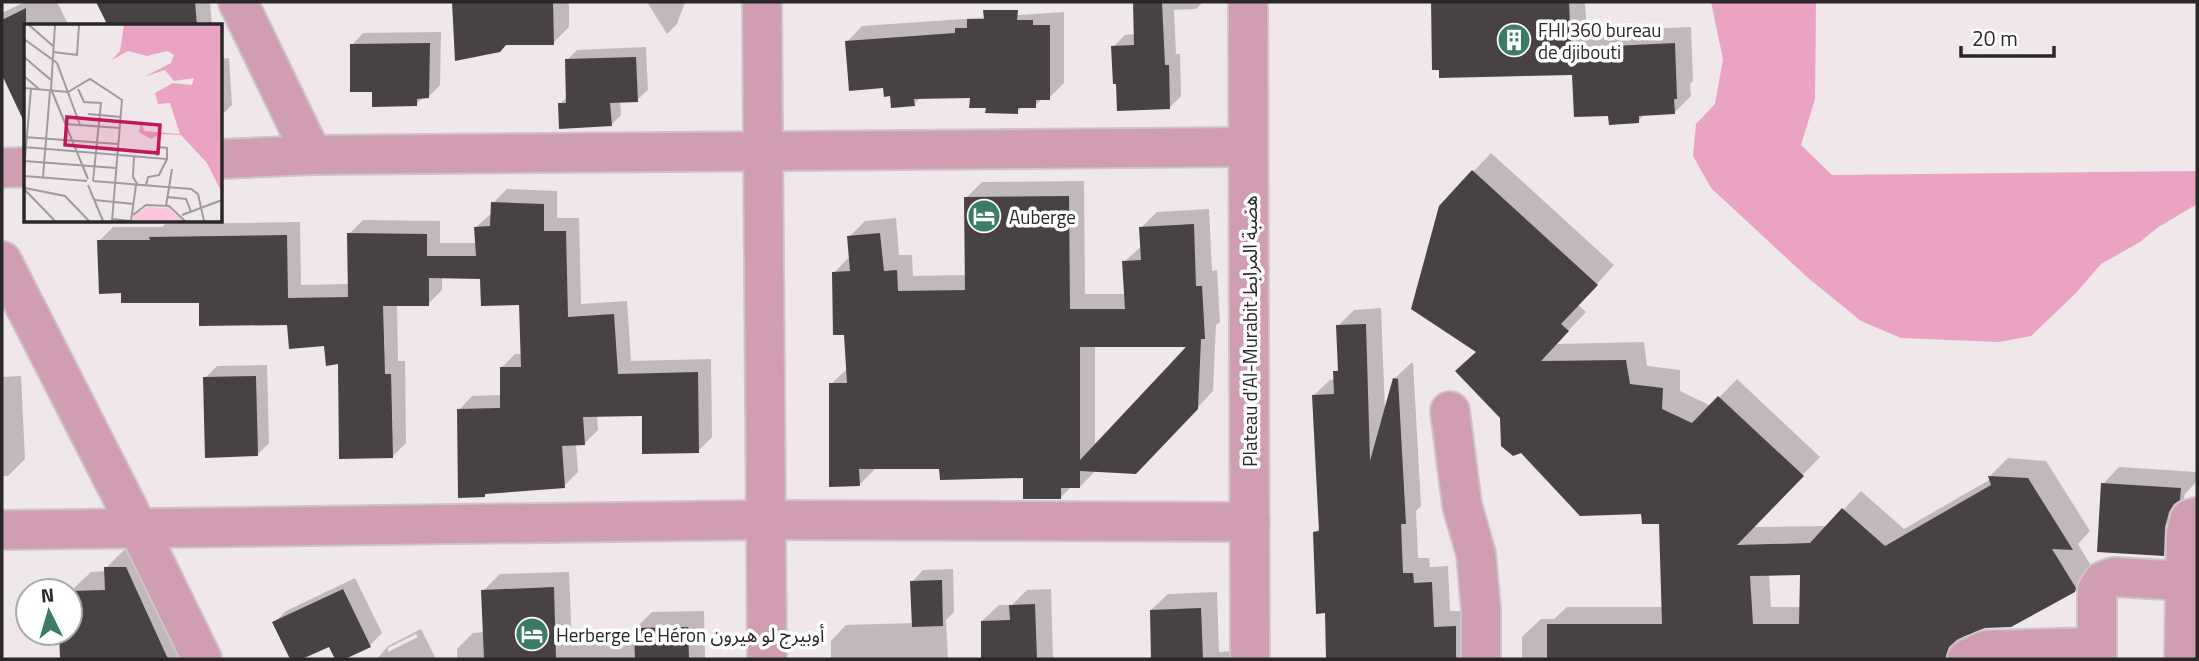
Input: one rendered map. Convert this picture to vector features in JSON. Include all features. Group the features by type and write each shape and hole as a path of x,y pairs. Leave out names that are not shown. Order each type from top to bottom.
{"street":[{"path":"238,2 312,155"},
{"path":"762,2 767,659"},
{"name":"Plateau d'Al-Murabit هضبة المرابط","path":"1248,2 1250,659"},
{"path":"222,159 312,155 1248,147"},
{"path":"2,168 24,167"},
{"path":"2,261 202,659"},
{"path":"1450,411 1462,505 1476,554 1481,610 1481,659"},
{"path":"2184,659 2186,533 2190,519 2197,517"},
{"path":"2,530 766,520 1250,522"},
{"path":"1967,659 1986,650 2097,653 2097,590 2103,581 2114,577 2185,581"}],"shaded area":[{"path":"1711,2 1816,2 1815,99 1801,145 1832,175 2197,171 2197,204 2101,264 2076,293 2031,336 1999,342 1901,338 1861,321 1807,277 1711,188 1693,156 1696,124 1715,104 1723,59"}],"building":[{"path":"96,2 195,2 197,24 107,24"},
{"path":"452,2 553,2 554,45 506,45 500,52 455,61"},
{"path":"1133,2 1162,2 1165,65 1169,65 1170,109 1117,111 1111,46 1134,45"},
{"path":"1431,2 1569,2 1571,48 1675,43 1675,114 1639,116 1639,123 1609,125 1608,116 1574,117 1572,75 1439,78 1439,70 1432,70"},
{"path":"26,8 24,122 2,75 2,20"},
{"path":"983,10 1018,10 1017,20 1033,20 1033,25 1050,25 1050,100 1036,100 1036,108 1018,108 1018,114 985,113 986,108 969,108 970,98 914,99 915,106 891,108 890,96 884,97 883,88 849,91 845,41 955,33 955,28 967,28 967,19 984,19"},
{"path":"430,43 429,98 417,99 417,106 372,107 372,92 350,92 350,44"},
{"path":"636,57 638,102 610,103 612,126 559,129 558,103 566,103 565,59"},
{"path":"1472,170 1598,285 1561,324 1569,331 1541,361 1626,360 1630,384 1663,388 1662,409 1692,423 1718,396 1804,476 1737,545 1810,543 1842,508 1885,546 1991,485 1988,476 2028,478 2073,550 2052,549 2076,588 2075,592 2011,627 1985,628 1958,639 1949,647 1945,659 1547,659 1547,624 1662,624 1659,524 1642,524 1641,514 1580,516 1521,453 1513,456 1501,446 1500,418 1455,371 1476,352 1411,309 1439,206","holes":["1800,575 1799,624 1753,624 1750,576"]},
{"path":"1069,196 1070,309 1125,309 1122,261 1141,260 1139,227 1194,224 1196,286 1202,286 1205,339 1201,339 1198,409 1136,474 1080,471 1080,488 1061,488 1061,499 1023,499 1023,478 940,480 939,469 859,469 860,486 829,487 829,383 847,383 844,335 833,335 832,272 850,271 847,236 880,233 884,271 897,270 898,291 965,290 964,197","holes":["1080,347 1186,347 1080,460"]},
{"path":"491,202 544,204 544,231 566,231 568,317 614,314 618,374 698,372 699,453 642,454 642,416 583,417 585,445 562,446 565,488 458,498 457,409 500,408 500,367 521,367 519,305 481,306 480,279 429,278 429,306 383,306 385,374 391,374 393,458 339,459 338,364 326,366 324,346 289,349 287,325 199,326 199,303 121,303 121,293 99,294 97,240 287,235 288,298 348,297 347,233 427,234 427,256 476,256 474,227 490,226"},
{"path":"1366,324 1370,461 1393,378 1398,379 1406,524 1401,524 1403,573 1413,573 1414,583 1432,582 1434,627 1456,626 1456,659 1326,659 1325,613 1316,614 1313,532 1319,531 1312,395 1334,394 1333,371 1338,371 1336,325"},
{"path":"256,376 258,456 205,458 203,377"},
{"path":"2101,483 2181,488 2180,500 2169,512 2165,527 2164,556 2097,552"},
{"path":"104,567 126,567 168,659 60,659 60,647 84,647 84,591 105,590"},
{"path":"942,580 943,626 912,627 910,581"},
{"path":"554,587 556,659 484,659 481,590"},
{"path":"343,589 371,647 345,659 335,659 329,647 302,659 290,659 272,622"},
{"path":"1035,604 1037,659 981,659 981,621 1010,620 1009,605"},
{"path":"1201,608 1203,659 1151,659 1150,610"},
{"path":"688,627 689,659 635,659 634,628"}],"place":[{"name":"FHI 360 bureau de djibouti","path":"1514,40"},
{"name":"Auberge","path":"984,216"},
{"name":"Herberge Le Héron أوبيرج لو هيرون","path":"532,634"}]}
